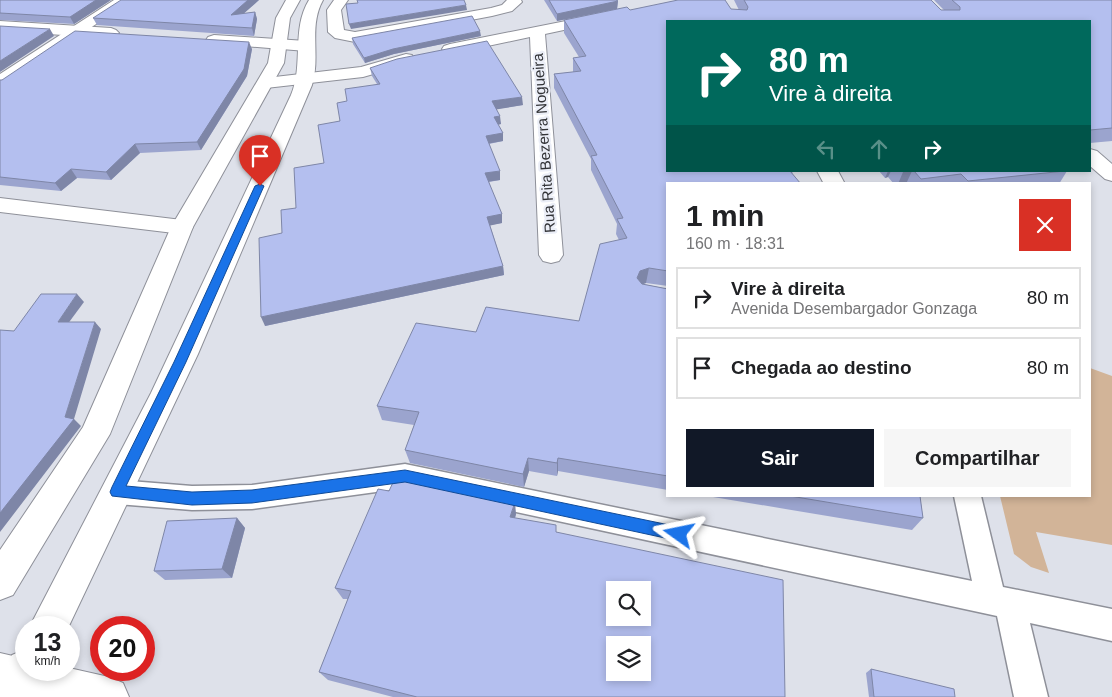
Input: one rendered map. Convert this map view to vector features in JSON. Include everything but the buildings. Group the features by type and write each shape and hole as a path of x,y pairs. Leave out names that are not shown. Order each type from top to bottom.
{"street":[{"path":"0,82 124,0"},
{"path":"0,582 95,434 182,227 271,73 283,18 293,0"},
{"path":"54,616 147,432 238,236 315,61 307,19 309,10 316,0"},
{"path":"341,0 334,10 336,32 346,36 492,12 512,6 515,2 514,0"},
{"path":"203,40 278,44 315,61 363,72 394,61 612,16"},
{"path":"0,26 126,34"},
{"name":"Rua Rita Bezerra Nogueira","path":"537,31 551,255"},
{"path":"271,73 315,61 355,58 394,61"},
{"path":"1091,156 1112,175"},
{"path":"0,205 182,227"},
{"path":"26,681 109,697"}],"lane":[{"path":"117,492 192,498 252,497 405,476 1112,625"},
{"path":"967,497 1031,697"}],"shaded area":[{"path":"1091,368 1112,376 1112,545 1036,532 1049,573 1031,567 1014,554 1000,497 1091,497"}],"route":[{"path":"260,186 180,362 117,492 192,498 252,497 405,476 679,534"}]}
